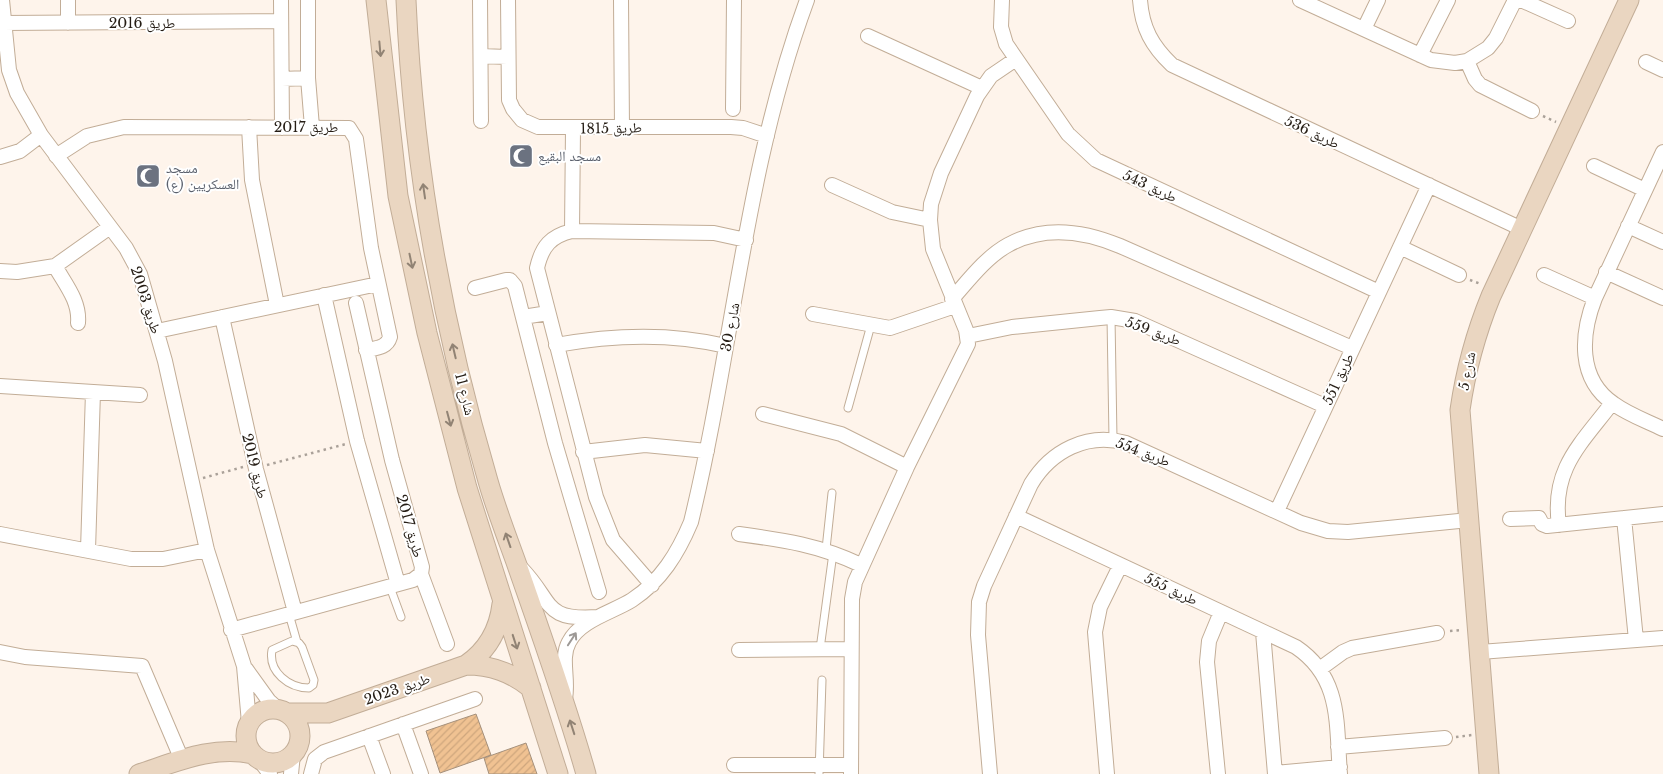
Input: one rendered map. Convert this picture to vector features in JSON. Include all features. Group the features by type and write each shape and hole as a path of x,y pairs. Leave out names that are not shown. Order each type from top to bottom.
{"street":[{"name":"طريق 2003","path":"2,0 4,69 41,135 126,248 140,274 157,331 207,550 244,666"},
{"path":"68,0 68,23"},
{"path":"281,0 282,128"},
{"path":"308,0 308,78 312,127"},
{"name":"شارع 11","path":"376,0 398,196 412,264 467,488 502,603 558,774"},
{"name":"شارع 11","path":"406,0 415,124 440,281 468,408 488,483 564,703 586,774"},
{"path":"480,0 481,121"},
{"name":"طريق 1815","path":"508,0 507,57 509,100 513,109 522,120 538,127 731,127 749,129 767,136"},
{"path":"621,0 622,128"},
{"path":"733,109 734,0"},
{"name":"طريق 543","path":"1002,0 1001,27 1006,44 1068,134 1096,160 1378,292"},
{"name":"طريق 536","path":"1140,0 1142,18 1148,36 1158,52 1172,66 1522,229"},
{"path":"1300,0 1420,55 1443,63 1467,61 1488,48 1496,38 1516,0"},
{"path":"1364,29 1378,0"},
{"path":"1420,55 1448,0"},
{"path":"1521,0 1568,21"},
{"name":"شارع 5","path":"1490,774 1460,410 1465,370 1474,337 1494,290 1629,0"},
{"name":"شارع 30","path":"564,703 568,643 576,632 633,600 652,585 673,559 691,522 707,451 767,136 786,58 803,2"},
{"name":"طريق 2016","path":"2,23 281,21"},
{"path":"868,36 982,88"},
{"path":"481,56 507,57"},
{"path":"734,765 851,770 852,599 861,564 966,348 968,336 933,249 930,220 931,204 938,181 982,88 1003,66 1016,59"},
{"path":"1467,61 1475,79 1480,85 1532,112"},
{"path":"1646,62 1663,70"},
{"path":"282,79 308,78"},
{"path":"249,127 252,180 277,305"},
{"name":"طريق 2017","path":"56,156 87,136 112,129 346,127 355,135 365,212 390,337 384,347 366,350"},
{"path":"572,231 573,128"},
{"path":"0,157 20,151 41,135"},
{"path":"1663,152 1606,272 1586,321 1585,357 1590,374 1600,390 1612,403 1663,429"},
{"path":"1594,166 1645,190"},
{"path":"832,185 892,212 930,220"},
{"name":"طريق 551","path":"1277,511 1429,185"},
{"path":"1628,226 1663,242"},
{"path":"0,271 17,272 55,266 110,228"},
{"path":"652,585 613,540 596,497 537,268 540,254 547,242 559,234 572,231 714,233 746,240"},
{"path":"813,314 890,328 953,302 985,264 1007,245 1029,237 1052,232 1075,232 1098,237 1120,246 1352,348"},
{"path":"1400,247 1459,275"},
{"path":"55,266 75,301 79,312 78,323"},
{"path":"1606,272 1663,298"},
{"path":"1544,275 1595,298"},
{"path":"475,288 510,280 515,286 573,506 600,592"},
{"path":"157,331 378,284"},
{"path":"324,295 357,441 394,586"},
{"name":"طريق 2017","path":"356,303 392,460 422,567 417,577 447,644"},
{"path":"523,317 548,313"},
{"name":"طريق 2019","path":"222,317 255,466 292,613"},
{"name":"طريق 559","path":"968,336 1012,327 1111,317 1136,321 1325,406"},
{"path":"556,345 605,339 669,338 688,339 726,346"},
{"path":"0,386 140,395"},
{"path":"88,550 93,392"},
{"path":"1559,525 1557,495 1566,467 1612,403"},
{"path":"763,414 841,434 907,467"},
{"name":"طريق 554","path":"990,774 977,618 984,586 1039,470 1065,448 1081,443 1113,439 1138,448 1301,523 1328,531 1348,532 1469,520"},
{"path":"583,452 645,445 707,451"},
{"path":"573,506 596,497"},
{"path":"1510,519 1539,518 1543,526 1663,514"},
{"name":"طريق 555","path":"1016,516 1296,647 1310,656 1321,668 1329,683 1333,700 1340,771"},
{"path":"1624,518 1636,640"},
{"path":"0,534 131,559 170,558 207,550"},
{"path":"738,534 796,542 830,550 861,564"},
{"name":"شارع 30","path":"516,563 536,585 548,604 559,614 572,618 599,618"},
{"path":"1107,774 1095,632 1100,607 1120,566"},
{"path":"232,630 394,586 417,577"},
{"name":"طريق 2023","path":"283,711 328,713 466,665 481,653 494,636 501,614 502,603"},
{"path":"1218,774 1208,662 1209,641 1221,612"},
{"path":"1263,632 1275,773 1340,771"},
{"path":"1321,668 1343,652 1352,648 1437,632"},
{"path":"1480,652 1663,638"},
{"path":"739,650 851,649"},
{"path":"0,652 25,657 142,666 182,760"},
{"name":"طريق 2023","path":"466,665 486,666 506,671 530,688"},
{"path":"244,666 259,689 294,720 298,728 291,774"},
{"path":"244,666 249,723 246,739 255,756 270,774"},
{"path":"311,774 312,764 319,755 475,699"},
{"path":"210,752 235,736 258,713 264,710 283,711"},
{"name":"طريق 2023","path":"295,750 313,726 328,713"},
{"path":"402,724 420,774"},
{"path":"369,736 383,774"},
{"path":"1338,747 1446,738"},
{"path":"139,774 210,752 238,751 277,762 295,750"}],"lane":[{"path":"1111,317 1113,439"},
{"path":"848,408 870,325"},
{"path":"820,649 830,550 832,493"},
{"path":"394,586 401,617"},
{"path":"292,613 297,642 302,647 314,680 313,685 309,688 281,678 272,656 274,648 297,642"},
{"path":"819,770 822,680"}],"path":[{"path":"1532,112 1569,128"},
{"path":"1459,275 1494,290"},
{"path":"191,481 357,441"},
{"path":"1437,632 1478,628"},
{"path":"1446,738 1486,733"}],"building":[{"path":"476,714 491,755 440,773 426,731"},
{"path":"526,743 537,774 489,774 484,758"}],"place":[{"name":"مسجد البقيع","path":"521,156"},
{"name":"مسجد العسكريين (ع)","path":"148,176"}]}
